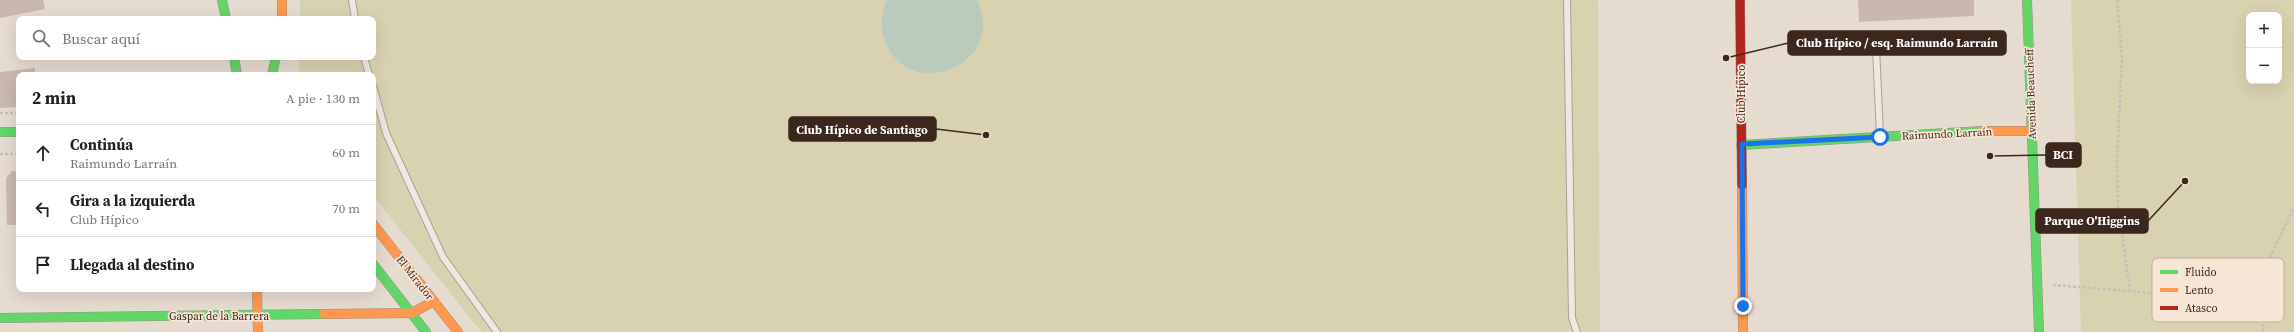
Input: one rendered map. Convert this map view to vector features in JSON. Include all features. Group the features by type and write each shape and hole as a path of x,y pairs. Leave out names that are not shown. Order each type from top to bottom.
{"main road":[{"path":"222,0 225,16"},
{"path":"282,0 282,16"},
{"name":"Club Hípico","path":"1740,0 1743,332"},
{"name":"Avenida Beaucheff","path":"2027,0 2039,332"},
{"path":"234,60 236,72"},
{"path":"273,72 275,60"},
{"name":"Raimundo Larraín","path":"1742,144 2032,131"},
{"path":"0,132 16,132"},
{"name":"El Mirador","path":"376,228 458,332"},
{"path":"376,268 426,332"},
{"path":"258,292 258,332"},
{"name":"Gaspar de la Barrera","path":"0,318 412,314 434,301"}],"lane":[{"path":"352,0 355,16"},
{"path":"1566,0 1572,318 1577,332"},
{"path":"1876,48 1880,137"},
{"path":"365,60 369,72"},
{"path":"376,97 386,133 442,257 497,332"}],"path":[{"path":"2117,0 2122,58 2117,160 2118,205 2130,291"},
{"path":"0,113 16,112"},
{"path":"0,154 16,154"},
{"path":"2272,258 2274,246 2294,207"},
{"path":"2038,285 2069,285 2152,293"},
{"path":"2258,332 2262,330"}],"shaded area":[{"path":"300,0 1598,0 1600,332 481,332 376,199 376,72 299,72 299,60 376,60 376,16 300,16"},
{"path":"887,0 977,0 983,23 979,42 968,58 952,68 934,73 915,71 898,60 885,41 882,31 882,20 883,10"},
{"path":"2071,0 2294,0 2294,332 2081,332"}],"building":[{"path":"0,0 43,0 45,9 0,18"},
{"path":"1858,0 1974,0 1974,16 1859,22"},
{"path":"35,68 35,72 16,72 16,107 0,108 0,72"},
{"path":"12,171 16,171 16,225 7,225 6,178"}],"traffic: fast":[{"path":"222,0 225,16"},
{"path":"2027,0 2039,332"},
{"path":"234,60 236,72"},
{"path":"273,72 275,60"},
{"path":"1741,145 1982,131"},
{"path":"0,132 16,132"},
{"path":"376,268 426,332"},
{"path":"0,318 324,314"}],"traffic: slow":[{"path":"282,0 282,16"},
{"path":"1982,131 2032,131"},
{"path":"1742,185 1743,332"},
{"path":"376,228 458,332"},
{"path":"257,292 258,332"},
{"path":"324,314 412,313 434,301"}],"traffic: jam":[{"path":"1740,0 1742,185"}],"place":[{"name":"Club Hípico / esq. Raimundo Larraín","path":"1726,58"},
{"name":"Club Hípico de Santiago","path":"986,135"},
{"name":"BCI","path":"1990,156"},
{"name":"Parque O'Higgins","path":"2185,181"}],"route":[{"path":"1743,306 1742,144 1880,137"}]}
